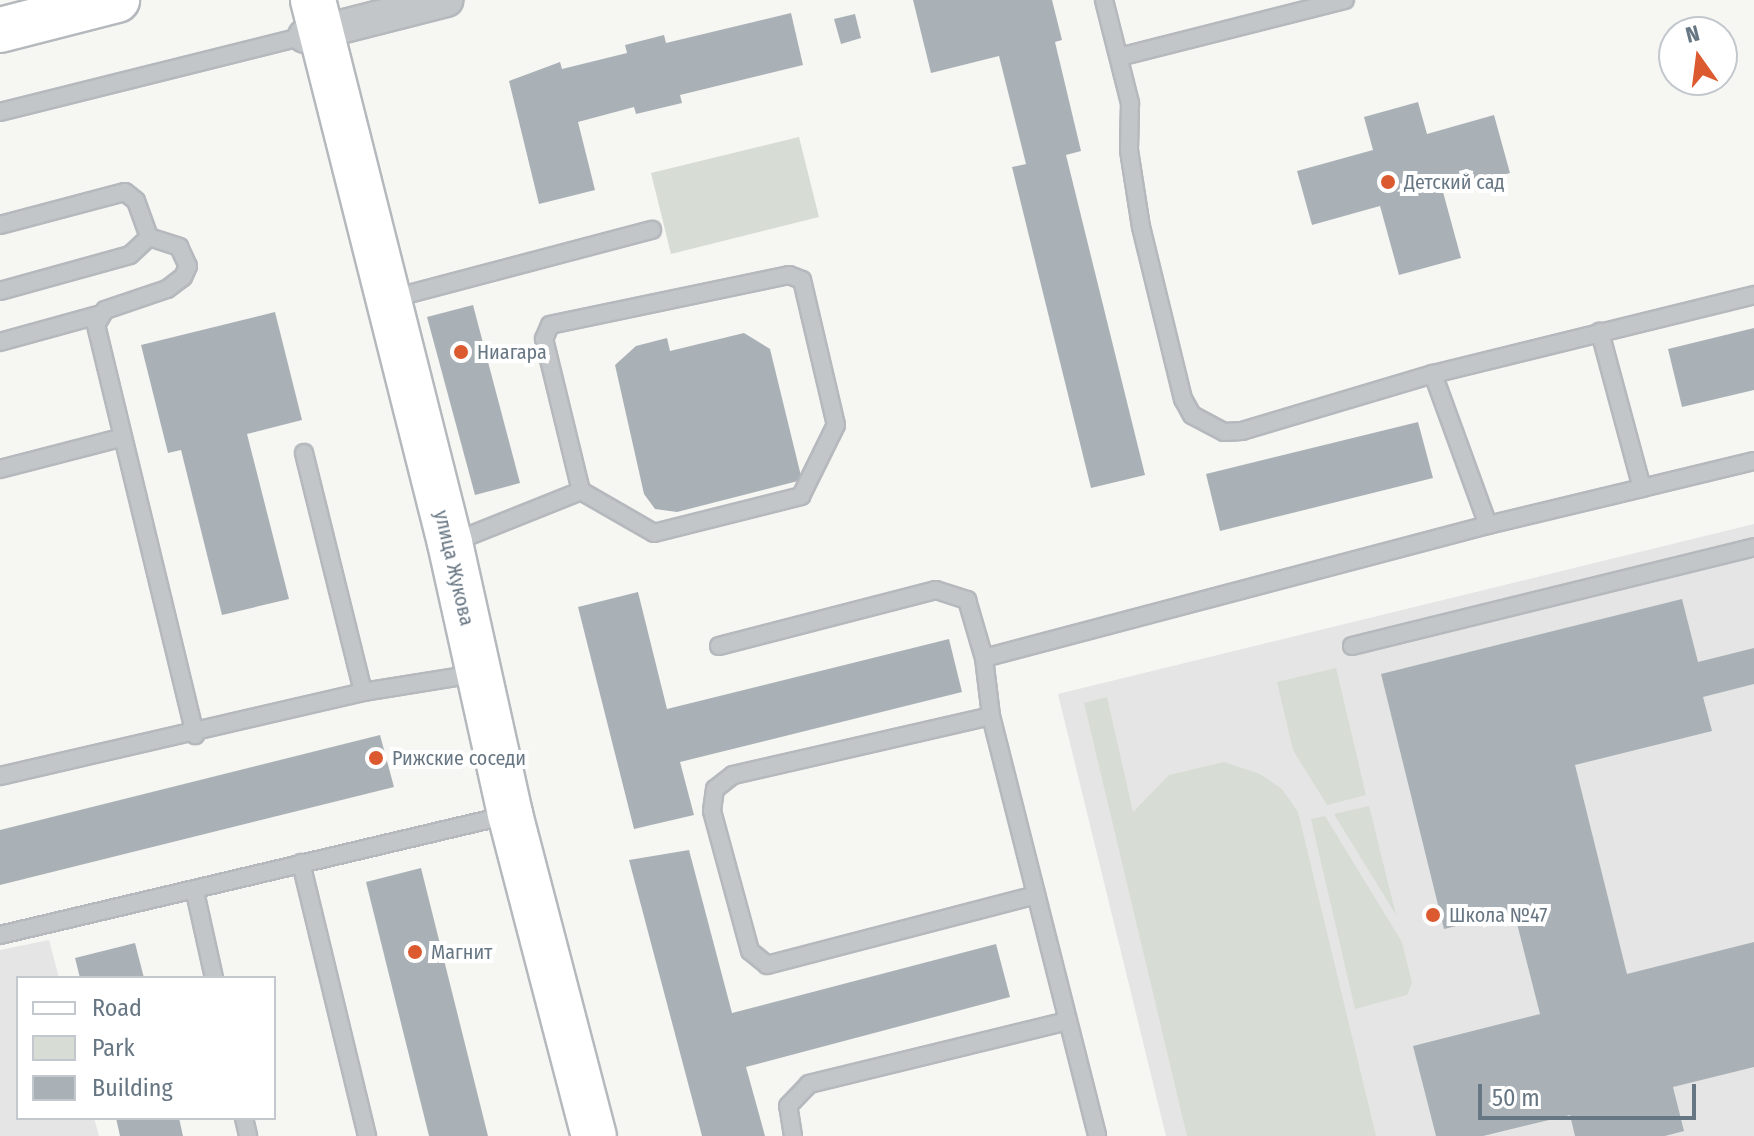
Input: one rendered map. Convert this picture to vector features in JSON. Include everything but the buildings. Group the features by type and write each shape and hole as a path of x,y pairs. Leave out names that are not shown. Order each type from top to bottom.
{"street":[{"path":"0,30 117,0"},
{"path":"313,23 446,0"},
{"name":"улица Жукова","path":"313,23 450,543 510,814 594,1136"}],"lane":[{"path":"1104,0 1130,103 1129,150 1141,227 1183,399 1192,415 1224,432 1242,431 1433,374 1754,295"},
{"path":"1119,57 1345,0"},
{"path":"0,112 313,23"},
{"path":"0,225 125,192 136,201 149,237"},
{"path":"388,300 652,230"},
{"path":"0,291 130,255 149,237"},
{"path":"0,342 98,315 167,289 183,277 188,266 179,247 149,237"},
{"path":"789,275 802,280 836,425 801,496 654,533 581,491 544,339 550,325 789,275"},
{"path":"98,315 120,438 195,735"},
{"path":"1600,332 1642,488"},
{"path":"1433,374 1488,525"},
{"path":"0,469 120,438"},
{"path":"304,453 363,692"},
{"path":"984,658 1488,525 1754,461"},
{"path":"450,543 581,491"},
{"path":"1352,646 1754,547"},
{"path":"719,646 947,590 967,600 973,610 984,658 991,716 1097,1136"},
{"path":"1,772 195,735 363,692 478,674"},
{"path":"991,716 733,775 715,789 712,811 750,951 767,965 1036,895"},
{"path":"0,935 195,892 301,863 510,814"},
{"path":"301,863 367,1136"},
{"path":"195,892 214,976"},
{"path":"793,1136 788,1106 799,1088 1067,1021"}],"shaded area":[{"name":"Школа №47","path":"1754,524 1754,1136 1166,1136 1058,694"},
{"path":"49,940 58,976 16,976 16,1120 95,1120 99,1136 0,1136 0,950"}],"green space":[{"path":"799,137 819,217 671,254 651,173"},
{"path":"1336,668 1366,795 1327,805 1293,750 1277,682"},
{"path":"1107,697 1133,812 1169,775 1224,762 1260,774 1282,789 1298,812 1376,1136 1187,1136 1084,703"},
{"path":"1369,806 1396,915 1334,814"},
{"path":"1325,816 1402,942 1412,983 1407,995 1355,1009 1311,819"}],"place":[{"name":"Детский сад","path":"1388,182"},
{"name":"Ниагара","path":"461,352"},
{"name":"Рижские соседи","path":"376,758"},
{"name":"Школа №47","path":"1433,915"},
{"name":"Магнит","path":"415,952"}]}
